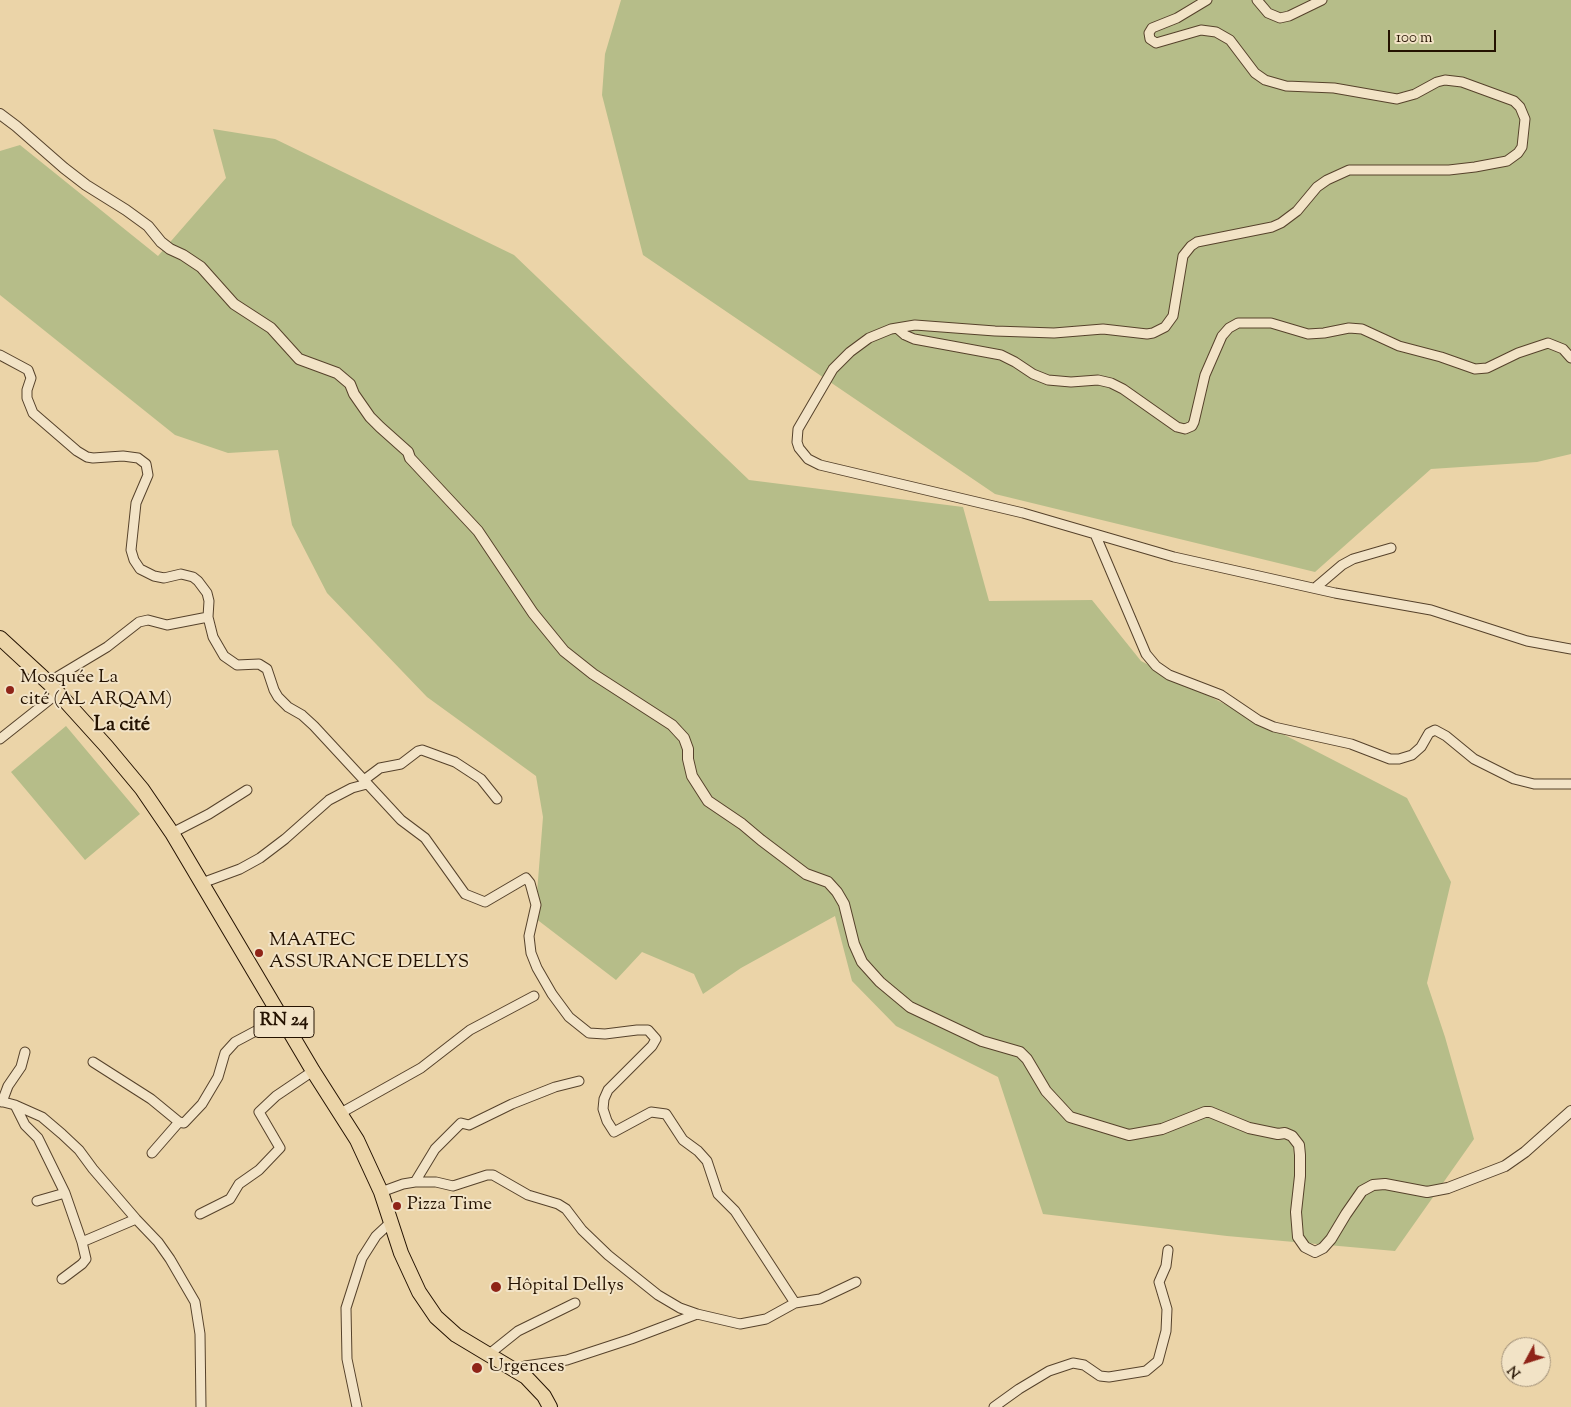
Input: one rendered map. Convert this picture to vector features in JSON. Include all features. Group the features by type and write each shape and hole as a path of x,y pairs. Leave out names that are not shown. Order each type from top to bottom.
{"main road":[{"name":"RN 24","path":"0,638 54,688 107,747 136,782 172,833 313,1071 357,1140 381,1192 401,1253 419,1292 436,1316 456,1335 519,1372 544,1396 550,1407"}],"street":[{"path":"1207,0 1177,18 1152,28 1149,33 1150,39 1156,43 1201,30 1216,32 1230,40 1255,73 1264,80 1286,86 1334,88 1397,99 1415,94 1437,82 1445,80 1462,82 1514,101 1520,107 1525,119 1522,147 1513,158 1507,161 1449,170 1349,170 1326,180 1317,187 1296,211 1281,223 1197,242 1183,256 1173,316 1165,327 1153,333 1103,329 1054,333 915,325 897,328 869,338 850,352 833,369 798,428 797,442 799,448 813,462 1023,513 1174,557 1315,588 1431,610 1527,641 1571,649"},
{"path":"1257,0 1268,13 1280,18 1289,16 1322,0"},
{"path":"0,114 86,185 126,210 148,226 161,242 170,249 183,255 201,268 234,304 271,328 298,359 337,373 350,384 354,394 370,416 408,452 410,458 478,531 533,613 564,651 593,674 672,725 684,738 688,749 692,776 708,801 742,824 760,840 806,874 828,882 837,892 844,904 854,944 862,962 880,982 910,1007 982,1041 1020,1052 1027,1059 1046,1091 1070,1117 1129,1135 1162,1129 1205,1112 1210,1112 1249,1128 1278,1134 1285,1133 1292,1136 1299,1145 1300,1155 1296,1212 1298,1237 1305,1247 1315,1252 1323,1248 1331,1240 1346,1214 1362,1192 1373,1185 1385,1184 1427,1192 1448,1188 1505,1166 1525,1152 1571,1111"},
{"path":"897,328 905,335 914,339 1001,355 1033,374 1048,380 1071,382 1098,380 1112,383 1177,427 1184,429 1192,426 1194,422 1205,375 1222,336 1228,328 1238,323 1271,323 1308,334 1324,333 1343,328 1356,328 1368,331 1399,346 1441,357 1475,369 1487,368 1518,353 1548,343 1563,349 1571,358"},
{"path":"0,355 28,370 31,378 27,390 27,398 33,413 76,451 87,457 123,456 138,458 144,462 148,472 136,503 132,550 134,560 140,569 154,576 164,578 181,574 193,577 198,581 207,593 208,617 213,637 224,656 238,666 256,664 265,666 269,671 278,697 314,726 346,758 365,782 401,820 425,838 465,894 485,902 526,878 530,883 536,905 529,936 531,954 552,994 569,1017 589,1033 605,1034 648,1030 656,1039 652,1046 608,1090 604,1099 603,1109 607,1121 614,1132 651,1112 666,1114 683,1140 698,1151 707,1161 718,1194 736,1211 795,1303"},
{"path":"1095,534 1146,654 1156,666 1169,674 1221,695 1258,720 1274,727 1351,744 1390,759 1399,759 1412,755 1421,747 1429,733 1435,730 1446,736 1474,759 1514,779 1534,784 1571,784"},
{"path":"1315,588 1342,565 1353,559 1391,548"},
{"path":"0,739 54,688 57,677 107,647 139,622 148,620 167,625 208,617"},
{"path":"202,883 240,869 260,858 285,839 329,800 365,782 380,768 400,764 418,751 422,750 454,762 481,779 496,799"},
{"path":"172,833 209,814 247,790"},
{"path":"340,1114 421,1068 470,1030 534,996"},
{"path":"92,1062 150,1099 179,1122 184,1123 202,1104 218,1078 225,1052 235,1042 282,1017"},
{"path":"24,1052 21,1067 8,1086 1,1101 42,1117 62,1134 79,1150 93,1169 158,1242 170,1259 195,1302 200,1334 202,1407"},
{"path":"200,1214 230,1199 239,1184 259,1170 280,1148 259,1112 276,1096 313,1071"},
{"path":"415,1182 435,1149 461,1123 469,1125 512,1104 555,1087 579,1081"},
{"path":"15,1105 25,1125 38,1138 65,1193 82,1242 86,1259 62,1279"},
{"path":"152,1153 179,1122"},
{"path":"381,1192 415,1182 436,1182 453,1186 487,1175 493,1175 528,1195 558,1204 566,1209 582,1230 608,1255 658,1295 680,1308 740,1324 766,1319 795,1303 820,1299 856,1282"},
{"path":"37,1201 65,1193"},
{"path":"82,1242 136,1219"},
{"path":"357,1407 346,1359 346,1308 362,1258 376,1236 390,1223"},
{"path":"994,1407 1019,1389 1049,1372 1073,1363 1084,1366 1100,1376 1109,1377 1146,1371 1158,1361 1166,1331 1167,1309 1159,1282 1166,1266 1168,1250"},
{"path":"488,1355 518,1332 575,1303"},
{"path":"519,1372 525,1366 567,1360 631,1339 697,1314"}],"green space":[{"path":"621,0 1571,0 1571,454 1537,462 1431,469 1315,572 995,494 643,255 602,95 605,54"},
{"path":"213,129 275,139 514,255 749,480 963,507 989,601 1092,600 1141,661 1407,798 1451,882 1427,983 1445,1037 1474,1139 1395,1251 1227,1236 1043,1214 998,1077 896,1026 852,981 835,916 741,968 703,994 694,974 642,952 616,980 535,918 543,817 536,776 427,697 327,593 292,525 278,450 228,453 175,435 0,295 0,151 20,145 158,256 226,178"},
{"path":"66,726 140,814 85,860 11,772"}],"place":[{"name":"Mosquée La cité (AL ARQAM)","path":"10,690"},
{"name":"MAATEC ASSURANCE DELLYS","path":"259,953"},
{"name":"Pizza Time","path":"397,1206"},
{"name":"Hôpital Dellys","path":"496,1287"},
{"name":"Urgences","path":"477,1368"}],"district":[{"name":"La cité","path":"122,727"}]}
